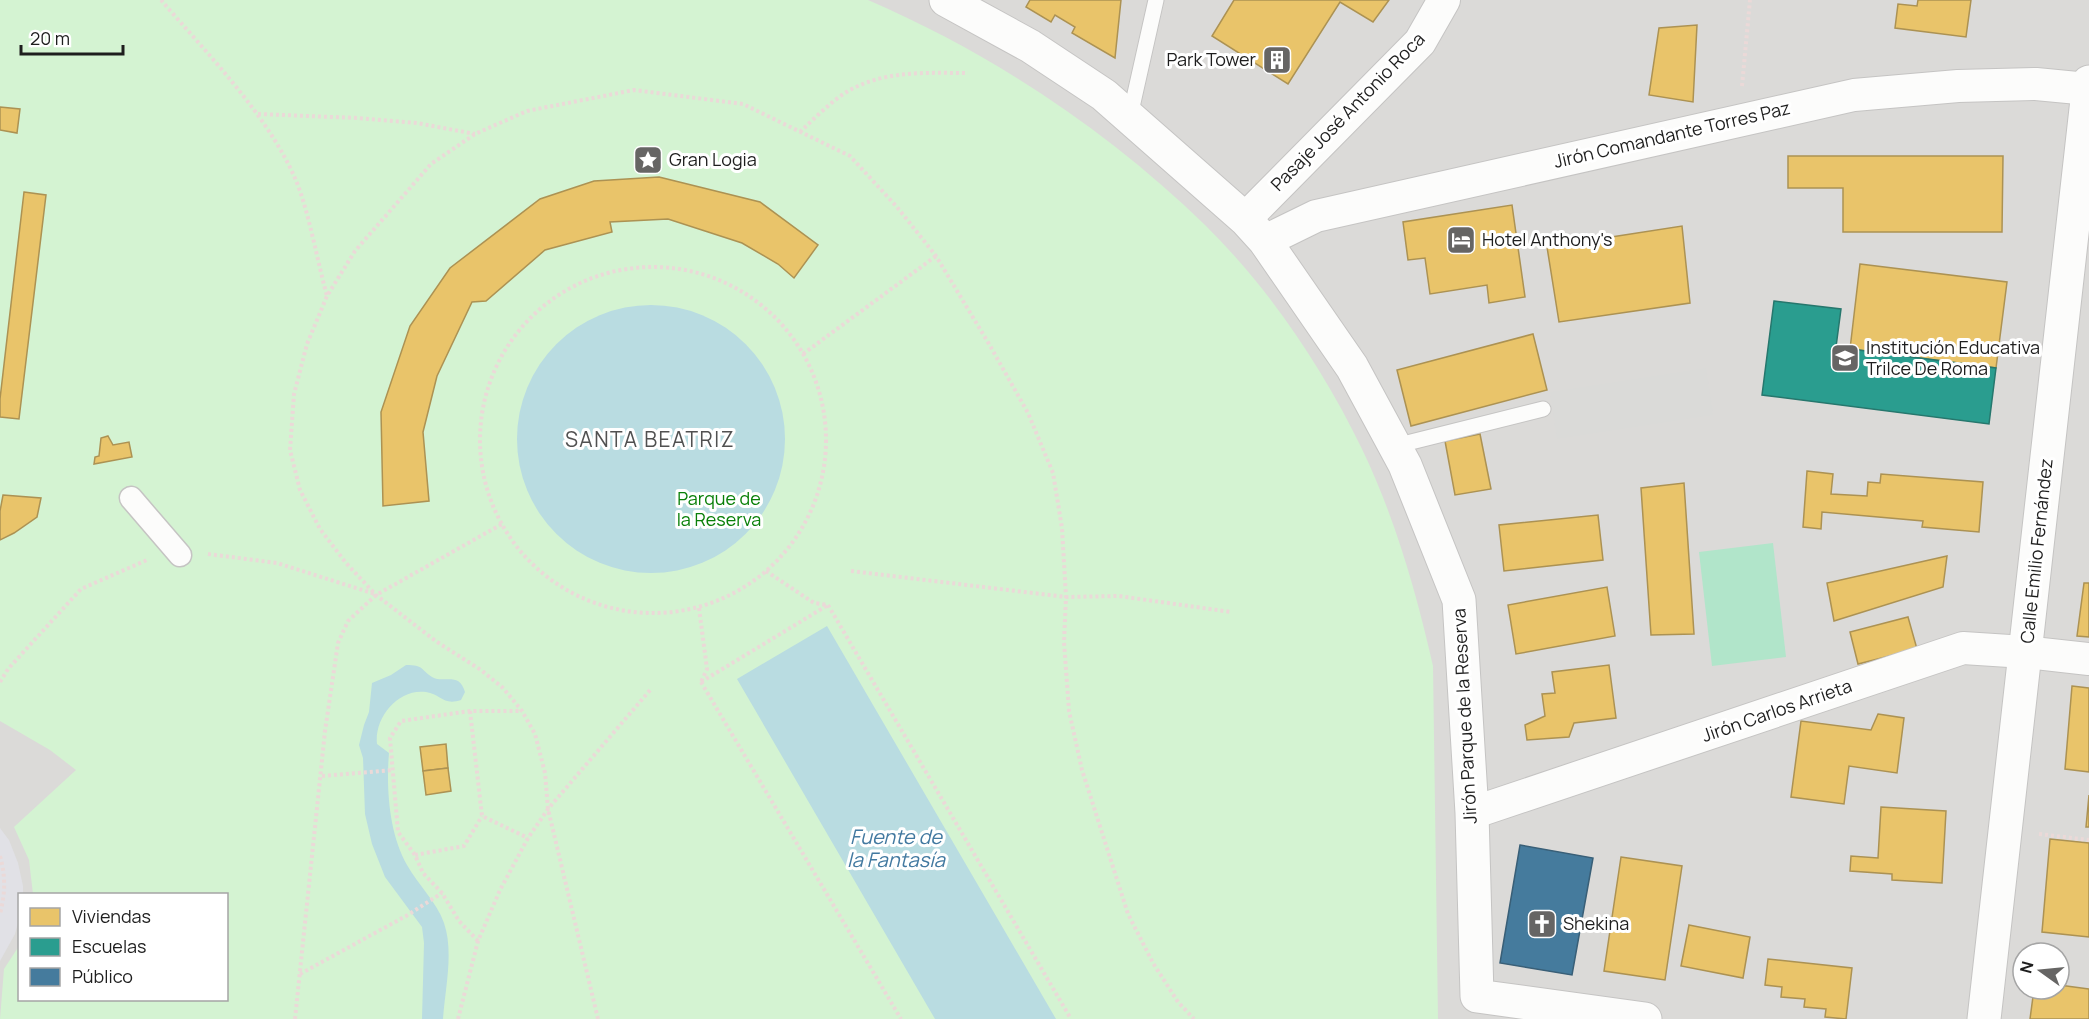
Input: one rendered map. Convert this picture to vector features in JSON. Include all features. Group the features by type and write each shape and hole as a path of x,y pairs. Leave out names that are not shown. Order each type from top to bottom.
{"street":[{"name":"Jirón Parque de la Reserva","path":"946,0 1030,46 1104,95 1130,116 1255,230 1352,367 1405,465 1459,600 1472,813 1477,996 1645,1019"},
{"name":"Pasaje José Antonio Roca","path":"1255,230 1299,166 1420,42 1444,0"},
{"name":"Calle Emilio Fernández","path":"1983,1015 2006,831 2089,82"},
{"name":"Jirón Comandante Torres Paz","path":"1255,230 1854,95 1958,86 2036,84 2089,89"},
{"path":"131,498 180,555"},
{"name":"Jirón Carlos Arrieta","path":"1472,813 1963,648 2089,659"}],"lane":[{"path":"1130,116 1156,0"},
{"path":"1395,446 1543,409"}],"path":[{"path":"161,0 258,114 273,137 302,196 327,296"},
{"path":"1739,120 1750,0"},
{"path":"800,132 849,91 881,77 922,72 968,73"},
{"path":"598,1019 548,809 545,773 535,734 522,711 503,688 481,670 437,642 376,595 346,563 320,529 300,490 290,450 294,394 307,344 327,296 355,251 431,164 476,134 527,111 634,90 742,104 850,156 897,207 936,255 1028,413 1053,473 1062,528 1066,597 1064,642 1069,711 1082,770 1128,914 1153,963 1178,1002 1194,1019"},
{"path":"258,114 417,123 476,134"},
{"path":"803,354 936,255"},
{"path":"641,266 683,268 723,280 759,301 789,331 803,354 810,366 822,402 826,439 822,476 810,512 791,544 766,571 735,593 699,608 659,614 619,611 581,599 547,578 518,550 497,516 486,486 480,454 480,422 487,390 504,351 529,318 562,291 600,274 641,266"},
{"path":"295,1019 325,731 338,643 348,621 376,595 502,524"},
{"path":"0,682 8,669 81,589 151,558 215,554 277,564 376,595"},
{"path":"766,571 814,603 828,605"},
{"path":"851,571 1066,597 1119,597 1231,612"},
{"path":"701,682 828,605"},
{"path":"828,605 1071,1019"},
{"path":"699,608 707,669 701,682"},
{"path":"701,682 901,1019"},
{"path":"458,1019 478,941 500,890 528,838 548,809 651,689"},
{"path":"478,941 459,921 423,873 415,855 398,831 390,738 401,721 470,711 522,711"},
{"path":"415,855 464,846 482,816 470,711"},
{"path":"322,776 392,770"},
{"path":"482,816 528,838"},
{"path":"2006,831 2089,840"},
{"path":"0,856 5,878 0,914"},
{"path":"300,975 441,894"}],"shaded area":[{"name":"Parque de la Reserva","path":"0,0 2089,0 2089,1019 0,1019"},
{"path":"1706,368 1713,415 1557,439 1550,392"},
{"path":"0,828 9,840 18,863 23,893 18,893 18,923 15,934 0,961"}],"green space":[{"name":"Parque de la Reserva","path":"0,0 868,0 959,44 1047,97 1089,126 1168,191 1229,249 1273,302 1312,359 1347,419 1385,501 1412,583 1433,666 1438,1019 0,1019 4,969 18,948 18,1001 228,1001 228,893 33,893 29,860 14,827 76,770 50,750 0,721"},
{"path":"1773,543 1786,657 1712,666 1699,552"}],"water":[{"path":"651,305 690,311 714,321 736,336 754,354 769,376 779,400 785,439 779,478 769,502 754,524 736,542 714,557 690,567 651,573 612,567 588,557 566,542 548,524 533,502 523,478 517,439 523,400 533,376 548,354 566,336 588,321 612,311"},
{"name":"Fuente de la Fantasía","path":"827,626 1056,1019 935,1019 737,679"},
{"path":"406,665 419,667 437,679 455,680 465,692 461,700 450,702 426,692 406,695 397,700 384,715 377,734 377,744 389,753 390,810 396,839 407,865 441,915 447,934 449,958 443,1019 422,1019 424,943 422,927 385,877 372,844 365,814 363,758 359,745 369,712 372,683 391,675"}],"building: Viviendas":[{"path":"1030,0 1121,0 1115,58 1072,33 1075,27 1055,15 1051,22 1026,7"},
{"name":"Park Tower","path":"1234,0 1389,0 1373,22 1340,2 1288,84 1212,36"},
{"path":"1918,0 1971,0 1966,37 1895,28 1898,4 1917,6"},
{"path":"1697,25 1693,102 1649,95 1659,28"},
{"path":"0,107 20,109 17,133 0,130"},
{"path":"1788,156 2003,156 2002,232 1843,232 1843,188 1788,188"},
{"path":"659,177 760,202 818,245 794,278 778,264 742,243 668,219 610,222 612,232 545,250 486,301 472,302 437,376 423,432 429,501 383,506 381,412 410,326 450,268 540,199 594,181"},
{"path":"24,192 46,195 19,419 0,417 0,399"},
{"name":"Hotel Anthony's","path":"1512,205 1525,297 1489,303 1487,285 1430,294 1425,258 1408,260 1403,222"},
{"path":"1682,226 1690,303 1559,322 1547,247"},
{"path":"1860,264 2007,282 1996,368 1850,349"},
{"path":"1533,334 1547,390 1411,426 1397,370"},
{"path":"1480,434 1491,489 1455,495 1445,441"},
{"path":"108,436 113,445 129,442 132,457 94,464 95,457 99,456 101,438"},
{"path":"1807,471 1833,474 1831,494 1867,496 1868,482 1880,483 1881,474 1983,482 1979,532 1922,527 1923,521 1822,512 1821,529 1803,527"},
{"path":"1684,483 1694,634 1651,635 1641,488"},
{"path":"3,495 41,498 37,517 0,540 0,511"},
{"path":"1598,515 1603,560 1504,571 1499,525"},
{"path":"1947,556 1943,587 1834,621 1827,583"},
{"path":"2084,583 2089,583 2089,637 2077,636"},
{"path":"1607,587 1615,636 1516,654 1508,605"},
{"path":"1908,617 1917,649 1858,664 1850,632"},
{"path":"1609,665 1616,718 1574,723 1569,737 1527,740 1525,725 1545,716 1542,694 1555,693 1552,672"},
{"path":"2072,686 2089,688 2089,772 2065,769"},
{"path":"1878,714 1904,718 1897,773 1849,766 1844,804 1791,797 1801,721 1871,730"},
{"path":"446,744 448,768 423,771 420,747"},
{"path":"448,768 451,791 426,795 423,771"},
{"path":"2089,795 2089,827 2086,827"},
{"path":"1881,807 1946,811 1942,883 1892,880 1892,874 1850,871 1851,856 1878,858"},
{"path":"2050,839 2089,843 2089,937 2042,932"},
{"path":"1621,857 1682,866 1665,980 1604,971"},
{"path":"1689,925 1750,937 1743,978 1681,966"},
{"path":"1768,959 1852,968 1846,1019 1825,1017 1826,1009 1804,1007 1805,999 1781,997 1782,987 1765,985"},
{"path":"2071,987 2089,989 2089,1019 2030,1019 2032,1001 2071,1001"}],"building: Escuelas":[{"name":"Institución Educativa Trilce De Roma","path":"1774,301 1841,309 1836,347 1996,368 1989,424 1762,395"}],"building: Público":[{"path":"1520,845 1593,858 1572,975 1500,963"}],"place":[{"name":"Park Tower","path":"1277,60"},
{"name":"Gran Logia","path":"648,160"},
{"name":"Hotel Anthony's","path":"1461,240"},
{"name":"Institución Educativa Trilce De Roma","path":"1845,358"},
{"name":"Shekina","path":"1542,924"}],"district":[{"name":"SANTA BEATRIZ","path":"650,440"}]}
